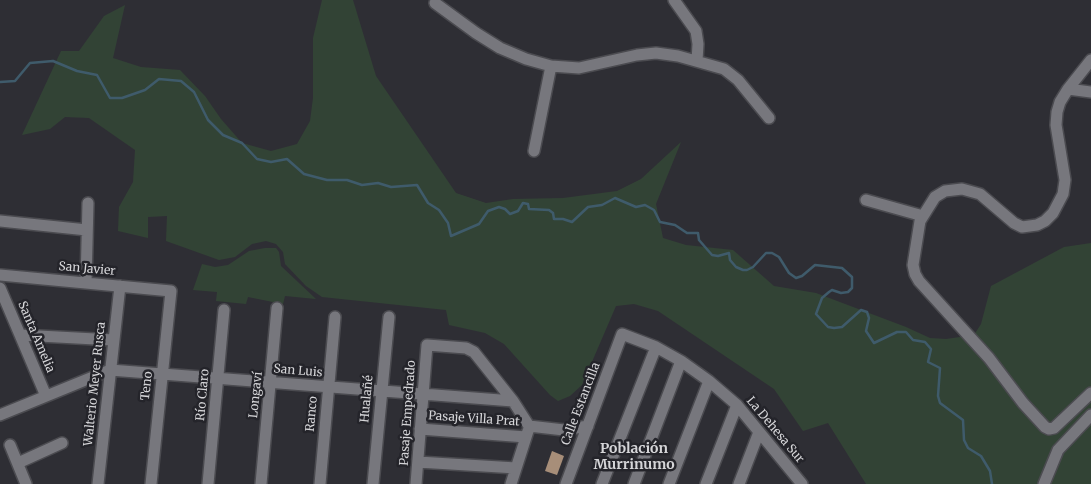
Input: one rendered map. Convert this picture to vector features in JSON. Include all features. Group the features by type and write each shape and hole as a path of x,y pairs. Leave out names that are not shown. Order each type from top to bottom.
{"street":[{"path":"674,0 696,31 698,61"},
{"path":"435,3 500,48 526,59 551,66 579,68 637,55 656,53 678,56 724,69 731,74 768,118"},
{"path":"1091,60 1060,102 1056,118 1064,173 1064,187 1057,207 1047,218 1032,226 1018,225 985,197 975,192 962,189 941,193 923,216 918,232 914,260 914,270 917,278 989,358 1045,427 1052,429 1091,393"},
{"path":"534,151 551,66"},
{"path":"1068,89 1091,92"},
{"path":"866,200 923,216"},
{"path":"86,283 88,203"},
{"path":"0,222 87,230"},
{"name":"San Javier","path":"0,275 171,291"},
{"name":"Walterio Meyer Rusca","path":"98,484 120,286"},
{"name":"Santa Amelia","path":"0,288 46,396"},
{"name":"Teno","path":"151,484 171,291"},
{"name":"Longaví","path":"260,484 277,308"},
{"name":"Río Claro","path":"208,484 224,310"},
{"name":"Ranco","path":"320,484 335,317"},
{"name":"Hualañé","path":"373,484 388,317"},
{"name":"La Dehesa Sur","path":"622,334 656,347 681,361 709,381 737,405 802,484"},
{"name":"Calle Estancilla","path":"566,484 622,334"},
{"path":"20,335 114,340"},
{"name":"Pasaje Empedrado","path":"416,484 427,345 466,348 474,352 513,401"},
{"path":"602,484 656,347"},
{"path":"634,484 681,361"},
{"name":"San Luis","path":"0,414 110,370 513,401"},
{"path":"669,484 709,381"},
{"path":"513,401 529,426 513,483"},
{"path":"706,484 737,405"},
{"path":"1044,484 1058,450 1091,415"},
{"path":"529,426 564,430 588,426"},
{"name":"Pasaje Villa Prat","path":"420,429 526,437"},
{"path":"739,484 759,432"},
{"path":"18,463 62,443"},
{"path":"10,445 26,484"},
{"path":"418,462 516,468"}],"green space":[{"path":"322,0 353,0 376,76 456,193 486,203 513,199 563,198 617,191 641,179 681,142 656,204 663,238 686,245 733,250 774,286 816,293 930,338 946,339 974,335 981,324 991,286 1064,247 1091,243 1091,484 866,484 828,423 803,431 774,389 658,311 634,304 616,306 582,385 570,396 558,401 550,395 504,344 485,333 449,325 446,310 322,297 306,286 285,264 283,252 276,244 266,241 252,244 235,257 219,260 166,241 167,216 148,217 148,238 118,231 119,207 133,182 135,150 89,118 65,117 50,129 22,135 61,51 79,51 104,16 125,5 113,58 141,67 180,70 205,96 221,119 242,143 271,151 297,144 310,121 313,98 313,38"},
{"path":"276,248 279,252 281,266 316,299 285,296 283,304 248,297 246,304 216,301 217,292 193,290 202,264 215,267 228,265 249,251"}],"building":[{"path":"552,451 564,456 557,475 545,471"}],"waterway":[{"path":"0,82 15,81 30,63 53,61 77,71 97,75 110,98 122,98 145,90 159,79 181,81 194,92 208,120 223,135 242,143 257,159 271,162 287,159 304,174 327,180 347,180 362,185 378,183 391,187 417,185 428,203 439,210 448,223 451,236 479,224 488,211 499,207 505,209 510,214 518,211 523,203 528,204 529,209 549,210 553,213 554,219 572,222 588,207 602,205 615,198 636,207 645,205 654,210 660,222 675,225 687,233 698,233 699,240 712,255 718,256 729,253 730,260 736,267 743,270 753,267 766,253 772,253 779,257 789,273 796,278 802,276 815,265 842,268 852,277 852,288 848,292 841,293 832,290 829,292 822,298 816,314 828,327 834,328 842,327 861,310 867,312 869,318 866,331 874,343 897,332 906,332 913,340 925,342 931,349 928,362 940,368 938,396 940,403 963,420 964,440 968,448 981,456 990,471 992,484"}],"district":[{"name":"Población Murrinumo","path":"634,458"}]}
